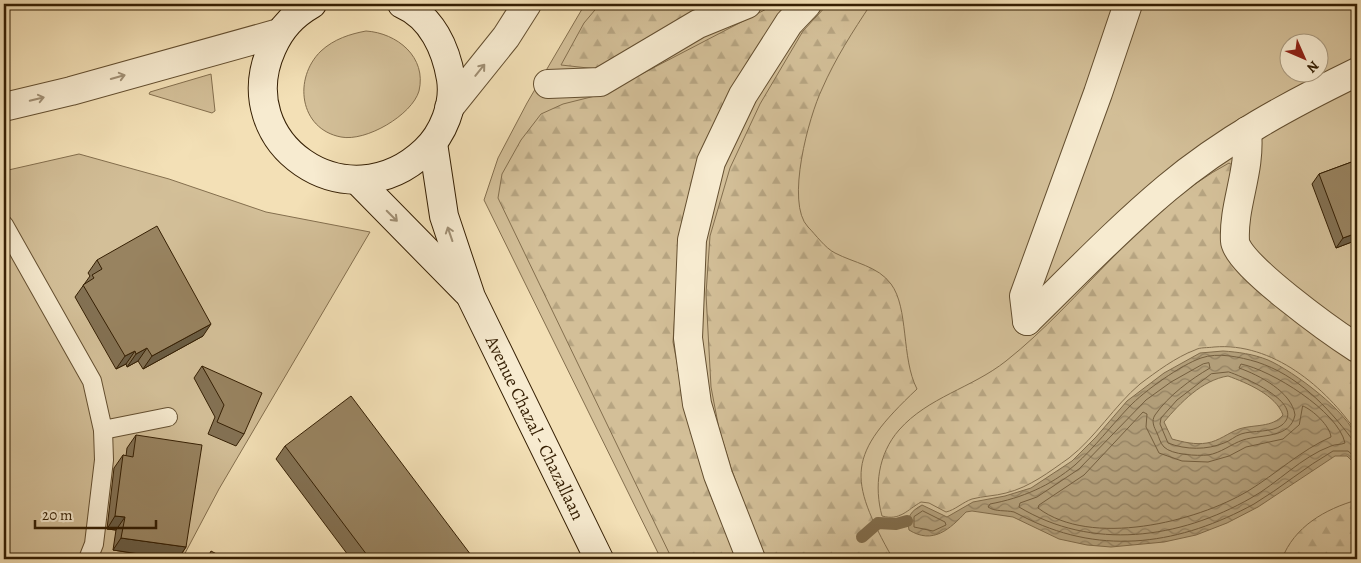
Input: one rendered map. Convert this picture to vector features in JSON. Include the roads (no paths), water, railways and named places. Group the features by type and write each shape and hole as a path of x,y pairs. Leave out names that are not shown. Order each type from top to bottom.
{"street":[{"path":"312,4 301,10 279,33 265,64 262,92 268,120 280,141 297,158 316,172 336,179 358,181 386,176 412,163 433,143 443,126 449,108 452,85 448,62 440,40 411,5"},
{"path":"449,108 506,37 527,4"},
{"path":"548,84 600,82 698,24 747,4"},
{"path":"751,559 718,475 697,404 688,338 692,240 712,162 743,96 789,23 806,4"},
{"path":"1128,4 1098,93 1024,296 1027,321 1101,248 1168,187 1247,131 1357,72"},
{"path":"4,107 71,91 279,33"},
{"path":"1247,131 1249,149 1247,169 1235,228 1235,243 1241,256 1268,282 1357,348"},
{"name":"Avenue Chazal - Chazallaan","path":"433,143 444,216 471,297 599,559"},
{"name":"Avenue Chazal - Chazallaan","path":"358,181 471,297"}],"lane":[{"path":"4,225 92,381 103,430 104,460 94,544 88,559"},
{"path":"103,430 168,417"}],"water":[{"path":"1223,351 1257,356 1279,365 1305,383 1332,405 1352,428 1358,442 1357,466 1347,456 1335,456 1258,507 1227,523 1196,535 1164,542 1111,547 1087,545 1059,539 1013,517 972,511 966,512 954,524 940,533 926,536 909,530 908,521 910,515 922,505 947,517 973,502 1005,496 1031,488 1072,461 1127,401 1164,373 1200,353","holes":["1228,376 1252,386 1268,396 1274,401 1283,415 1274,422 1245,427 1216,441 1203,444 1172,439 1164,422 1177,407 1192,393 1209,382"]}],"waterway":[{"path":"862,537 878,523 896,524 907,521"}]}
